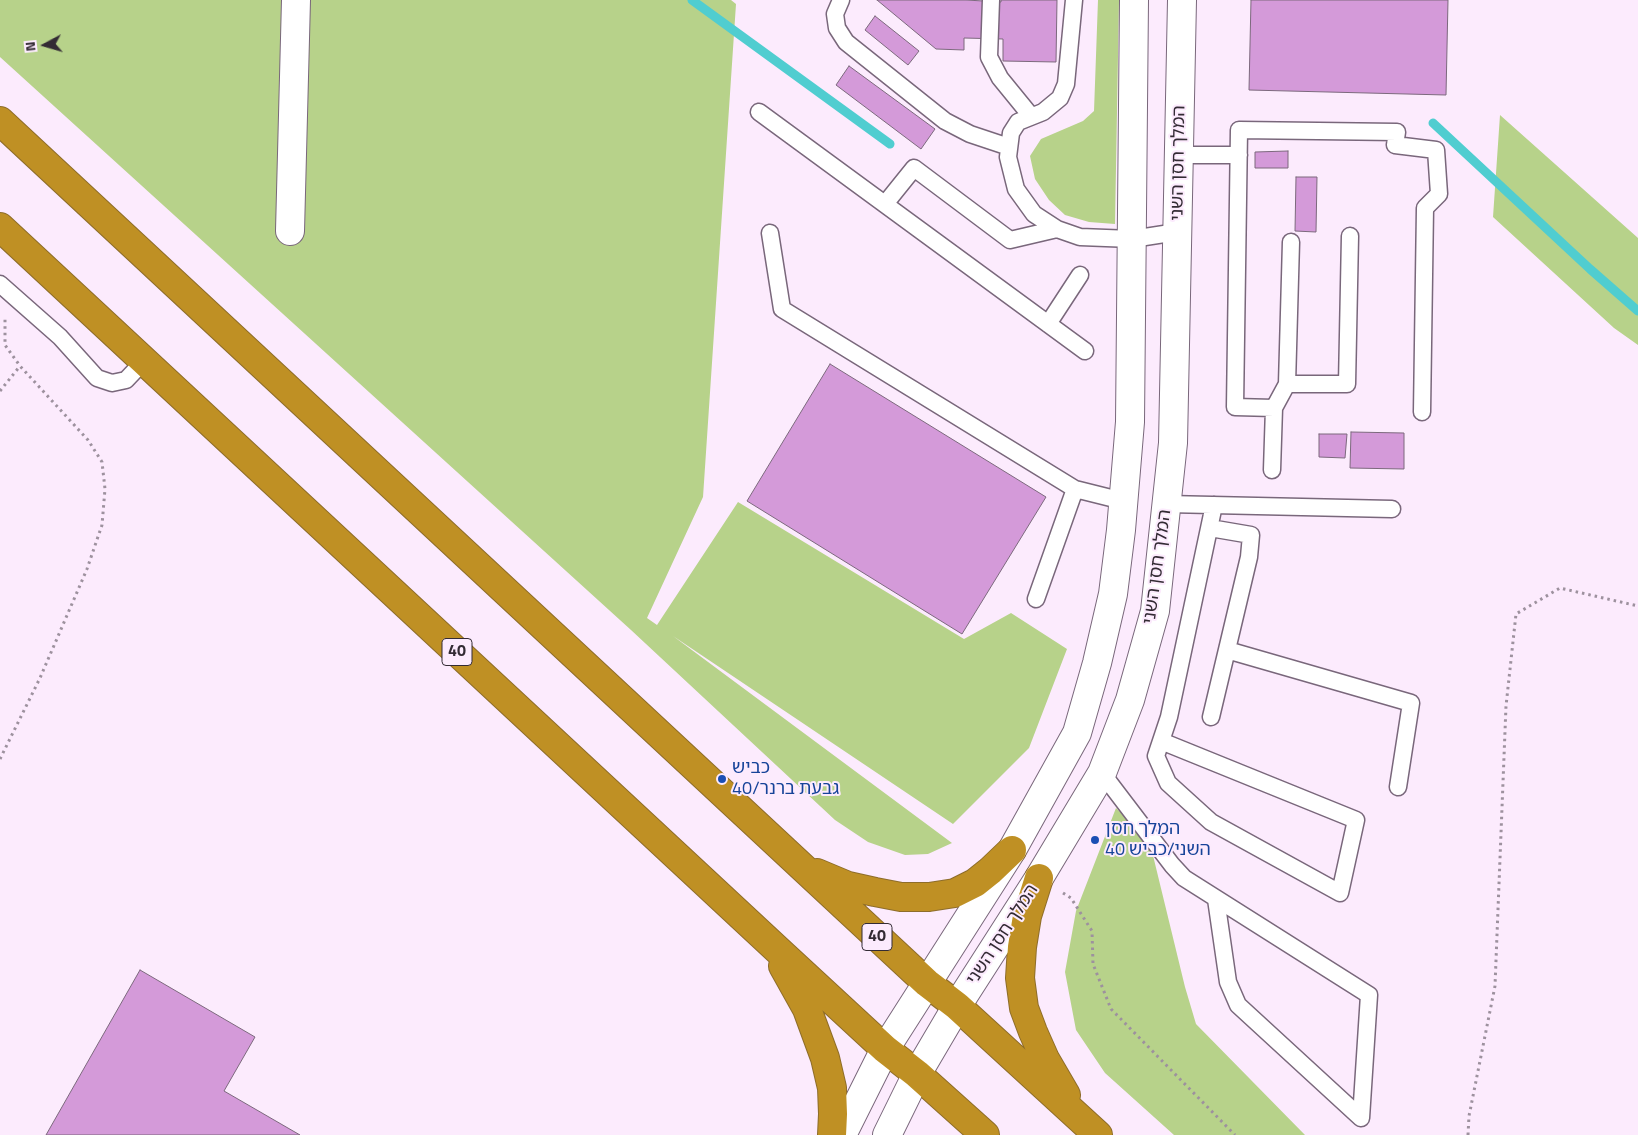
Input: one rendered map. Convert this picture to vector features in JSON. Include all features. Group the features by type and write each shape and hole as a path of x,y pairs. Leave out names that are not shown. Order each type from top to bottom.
{"highway":[{"name":"40","path":"0,121 927,983 957,1006 1093,1131"},
{"name":"40","path":"0,227 752,926 885,1048 985,1135"},
{"path":"800,865 848,886 902,897 929,897 955,893 975,882 1012,850"},
{"path":"1040,878 1027,916 1022,947 1020,978 1024,1008 1046,1059 1063,1092 1093,1131"},
{"path":"752,926 768,944 796,988 816,1032 832,1088 832,1135"}],"street":[{"path":"290,231 296,0"},
{"path":"842,1135 885,1048 1012,850 1077,733 1097,663 1113,594 1130,422 1134,0"},
{"name":"המלך חסן השני","path":"887,1135 917,1074 957,1006 1040,878 1102,772 1130,700 1154,610 1173,443 1182,0"}],"lane":[{"path":"841,0 836,14 836,21 837,28 846,42 945,121 970,134 1009,147"},
{"path":"991,0 989,57 1000,78 1032,116"},
{"path":"1074,0 1066,84 1060,98 1042,112 1018,122 1011,133 1008,157 1016,189 1034,214 1057,229 1080,237 1132,239 1177,232"},
{"path":"759,112 1085,351"},
{"path":"1274,408 1235,407 1239,130 1397,132 1395,145 1436,150 1439,194 1424,208 1422,412"},
{"path":"1179,155 1239,154"},
{"path":"884,204 914,168 1010,240 1057,229"},
{"path":"770,234 782,309 1075,489 1123,502"},
{"path":"1287,384 1347,384 1350,236"},
{"path":"1272,470 1274,408 1287,384 1291,242"},
{"path":"1048,324 1080,275"},
{"path":"2,286 60,337 97,378 112,384 126,380 144,361"},
{"path":"1036,599 1075,489"},
{"path":"1167,504 1392,509"},
{"path":"1161,741 1356,820 1340,893 1211,822 1168,783 1156,756 1161,741 1170,717 1214,505"},
{"path":"1210,528 1251,535 1249,557 1211,717"},
{"path":"1228,650 1411,703 1398,787"},
{"path":"1102,772 1172,865 1184,878 1369,995 1361,1118 1238,1005 1228,982 1216,899"}],"path":[{"path":"0,759 40,678 87,569 102,525 105,489 102,462 88,440 20,366 6,345 2,286"},
{"path":"0,392 20,366"},
{"path":"1468,1135 1469,1116 1495,986 1506,706 1516,614 1560,588 1638,606"},
{"path":"1040,878 1071,898 1092,931 1093,964 1111,1009 1235,1135"}],"green space":[{"path":"0,0 731,0 736,4 703,497 647,618 657,625 738,502 964,639 1011,613 1067,649 1029,748 953,824 673,636 952,843 928,854 905,855 868,842 835,820 631,630 0,57"},
{"path":"1098,0 1119,0 1115,224 1089,222 1065,215 1049,200 1035,179 1030,156 1041,139 1083,121 1094,111"},
{"path":"1500,115 1638,238 1638,345 1614,328 1493,217"},
{"path":"1116,808 1149,839 1185,987 1196,1024 1305,1135 1174,1135 1105,1073 1076,1030 1065,972 1076,911"}],"building":[{"path":"877,0 1001,2 1001,0 1057,0 1056,62 1003,61 1003,39 964,38 964,50 936,49"},
{"path":"1251,0 1448,0 1446,95 1249,90"},
{"path":"875,16 919,51 908,65 865,30"},
{"path":"849,66 935,129 921,149 836,85"},
{"path":"1288,151 1288,168 1255,168 1255,152"},
{"path":"1296,177 1317,177 1316,232 1295,231"},
{"path":"830,364 1046,497 962,634 747,501"},
{"path":"1351,432 1404,433 1404,469 1350,468"},
{"path":"1319,434 1347,434 1345,458 1319,457"},
{"path":"140,970 255,1037 224,1091 300,1135 46,1135"}],"waterway":[{"path":"692,0 890,144"},
{"path":"1433,123 1638,311"}],"place":[{"name":"כביש 40/גבעת ברנר","path":"722,779"},
{"name":"המלך חסן השני/כביש 40","path":"1095,840"}]}
